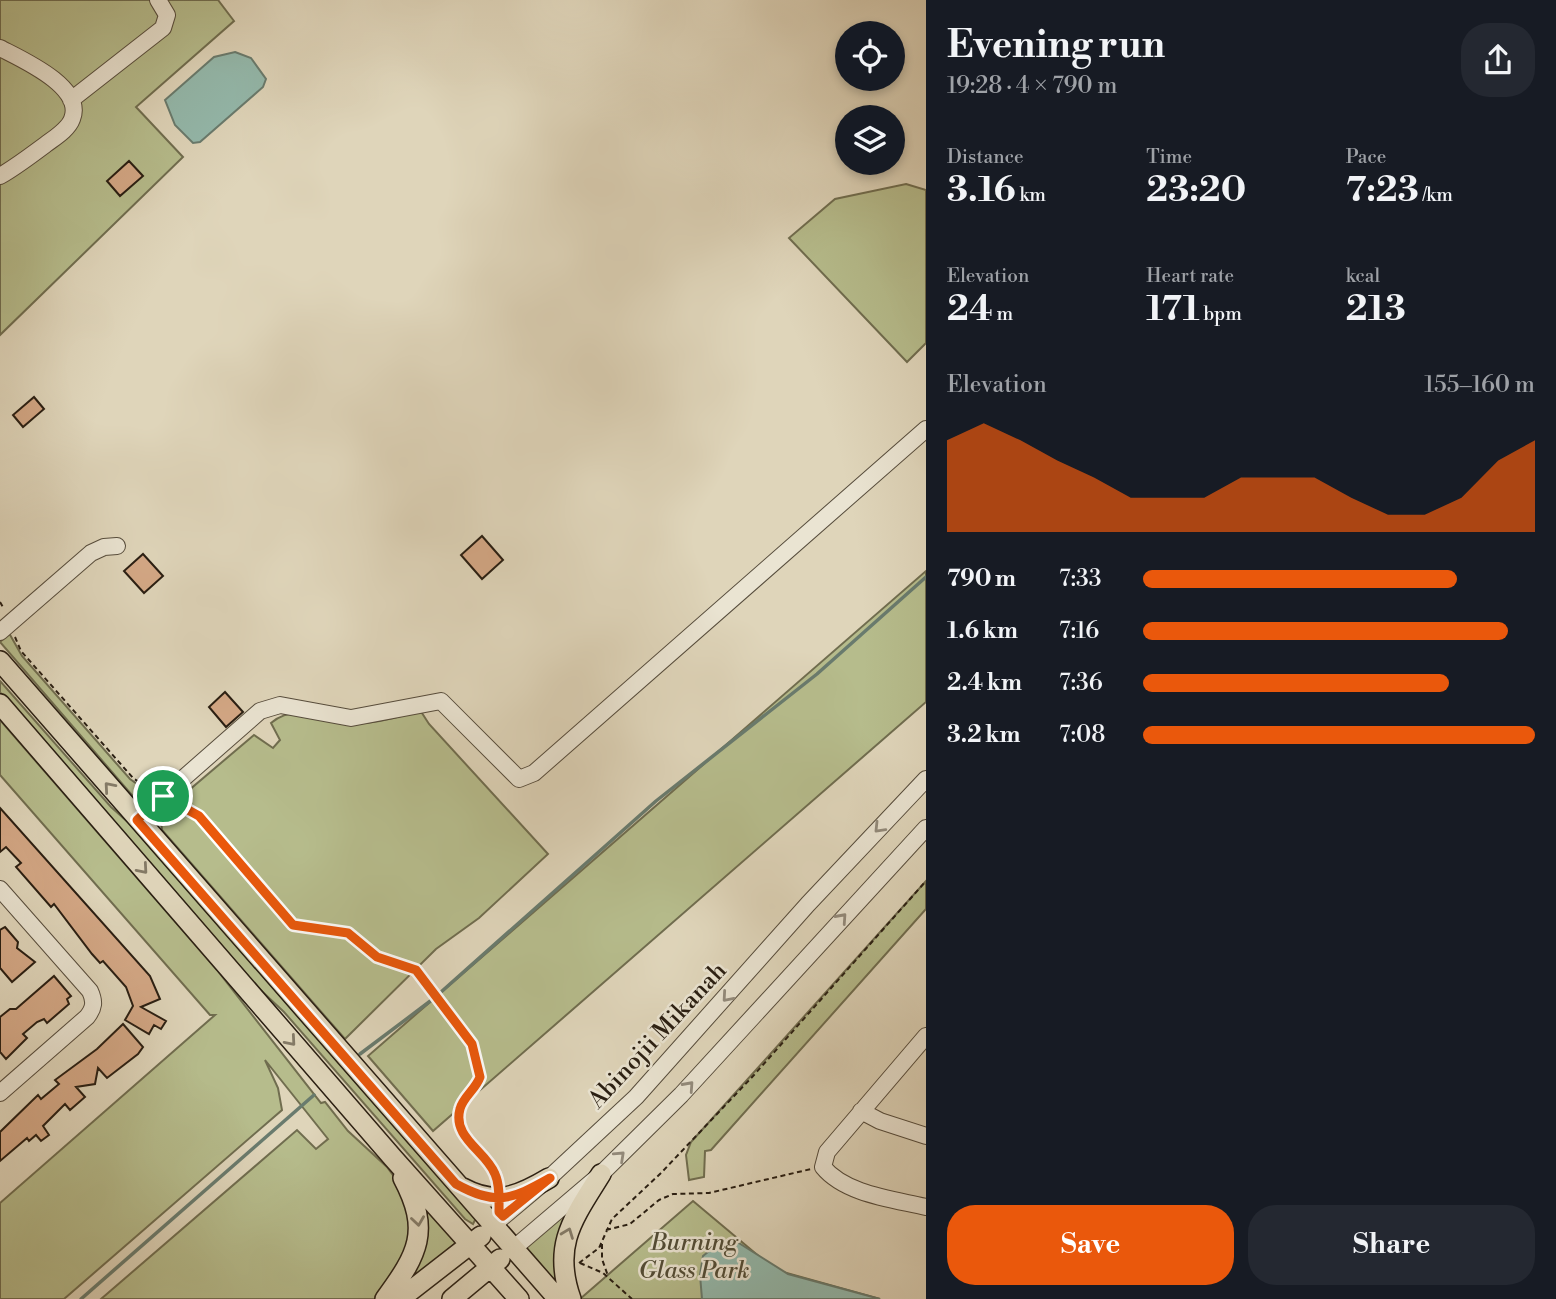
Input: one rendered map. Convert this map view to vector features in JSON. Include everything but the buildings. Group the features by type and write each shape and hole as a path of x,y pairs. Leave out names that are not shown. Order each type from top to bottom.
{"main road":[{"path":"0,661 558,1299"},
{"path":"1,705 393,1158 472,1243 519,1299"},
{"path":"385,1299 405,1273 420,1233 419,1214 393,1158"},
{"path":"572,1299 570,1264 562,1254 569,1228 601,1174"},
{"path":"456,1184 477,1195 499,1199 523,1193 550,1178"},
{"name":"Abinojii Mikanah","path":"400,1299 492,1226"},
{"path":"452,1299 513,1249"}],"street":[{"path":"71,100 163,28 167,15 158,0"},
{"path":"0,48 51,77 71,100 73,118 63,131 0,176"},
{"path":"137,820 260,711 280,705 351,718 441,701 519,779 534,773 926,429"},
{"path":"5,628 91,553 117,546"},
{"name":"Abinojii Mikanah","path":"492,1226 550,1178 665,1067 808,904 926,779"},
{"path":"513,1249 601,1174 681,1095 926,828"},
{"path":"0,889 90,991 93,998 93,1009 87,1017 0,1093"},
{"path":"926,1036 828,1152 822,1167 833,1180 926,1207"},
{"path":"861,1111 880,1121 926,1136"}],"path":[{"path":"0,602 5,628 21,651 134,778 199,816 293,925 348,933 377,957 416,970 429,984 472,1044 481,1069 477,1085 460,1108 460,1127 495,1172 499,1199"},
{"path":"610,1280 602,1259 603,1241 605,1230 621,1209 669,1165 754,1075 926,881"},
{"path":"605,1230 630,1224 659,1200 673,1194 709,1193 822,1167"},
{"path":"570,1264 593,1253 603,1241"},
{"path":"570,1264 596,1269 632,1299"}],"green space":[{"path":"0,0 218,0 234,21 136,107 183,157 0,335"},
{"path":"906,184 926,190 926,343 907,362 789,238 835,199"},
{"path":"926,571 926,702 433,1131 368,1056"},
{"path":"9,633 22,656 130,779 154,796 140,804 137,801 0,642"},
{"path":"0,681 111,807 139,832 476,1218 473,1224 465,1219 284,1012 251,981 5,699 0,692"},
{"path":"420,710 429,724 548,854 479,918 436,949 345,1039 162,830 160,815 165,802 182,796 254,735 273,748 280,740 271,723 282,716 305,713 366,723"},
{"path":"0,720 217,970 321,1103 325,1102 348,1131 387,1167 403,1189 414,1236 378,1299 101,1299 297,1130 316,1149 328,1139 265,1060 278,1088 282,1110 64,1299 0,1299 0,1203 215,1015 210,1015 0,775"},
{"path":"926,881 926,909 711,1150 705,1151 704,1177 689,1180 686,1155 691,1142"},
{"name":"Burning Glass Park","path":"693,1201 761,1258 783,1272 880,1299 580,1299"},
{"path":"423,1202 458,1241 402,1288"},
{"path":"570,1209 558,1245 559,1283 556,1283 524,1246"}],"water":[{"path":"235,52 251,58 266,79 263,87 200,142 193,143 175,125 165,100 214,57"},
{"path":"734,1240 788,1274 880,1299 702,1299 700,1275 703,1256 719,1243"}],"waterway":[{"path":"441,992 656,801 817,674 926,577"},
{"path":"360,1054 433,999"},
{"path":"81,1299 314,1095"}],"route":[{"path":"163,796 137,820 456,1184 477,1195 499,1199 523,1193 550,1178 503,1216 499,1212 499,1199 498,1186 495,1172 467,1139 459,1121 462,1104 480,1077 479,1061 472,1044 425,978 407,966 377,957 348,933 333,929 299,928 286,921 199,816 174,799 163,796"}]}
